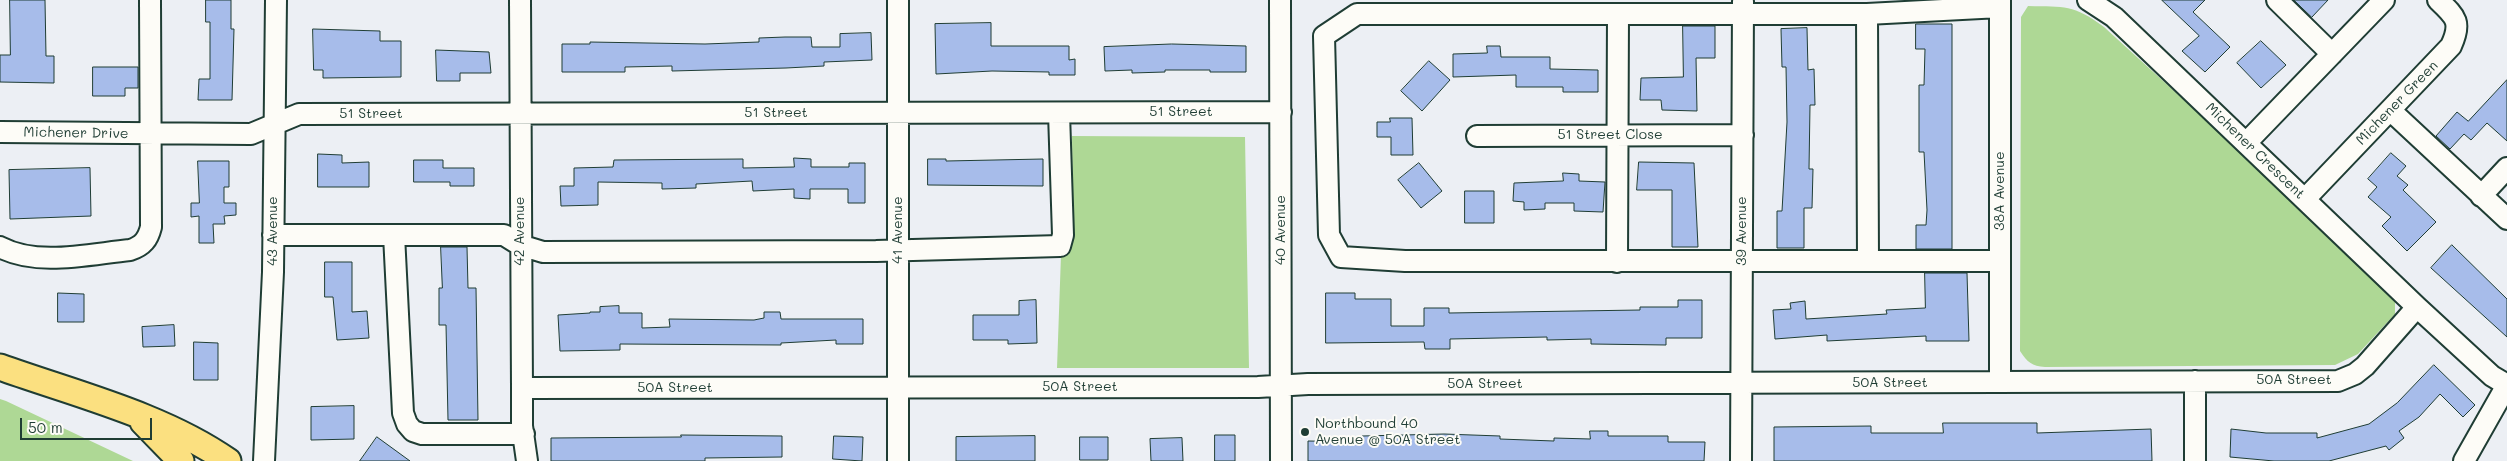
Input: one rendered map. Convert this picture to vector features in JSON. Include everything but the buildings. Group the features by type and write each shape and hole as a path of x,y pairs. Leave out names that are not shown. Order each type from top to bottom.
{"main road":[{"path":"0,367 136,415 196,441 228,461"},
{"path":"136,415 181,461"}],"street":[{"path":"0,247 10,252 37,258 138,248 145,242 151,227 150,0"},
{"name":"43 Avenue","path":"264,461 274,235 276,0"},
{"name":"42 Avenue","path":"520,0 522,388 527,461"},
{"name":"41 Avenue","path":"898,0 898,461"},
{"name":"40 Avenue","path":"1280,0 1281,461"},
{"name":"Michener Crescent","path":"2088,0 2114,17 2417,307 2492,376 2507,385"},
{"path":"2277,0 2332,54"},
{"path":"2246,143 2384,0"},
{"name":"Michener Green","path":"2305,199 2445,54 2455,38 2457,30 2456,21 2452,13 2438,0"},
{"path":"2000,4 1867,14 1743,7 1618,14 1358,14 1324,36 1330,235 1341,257 1405,261 2000,261"},
{"name":"38A Avenue","path":"2000,4 2000,382"},
{"name":"39 Avenue","path":"1741,461 1743,7"},
{"path":"1617,262 1616,134 1618,14"},
{"path":"1867,14 1868,261"},
{"path":"2390,110 2507,219"},
{"name":"51 Street","path":"274,124 300,114 1281,112"},
{"path":"274,235 504,235 520,245 543,252 898,250 1060,246 1063,236 1059,113"},
{"name":"Michener Drive","path":"0,132 251,134 274,124"},
{"name":"51 Street Close","path":"1477,136 1743,135"},
{"path":"2481,196 2507,168"},
{"path":"394,235 400,377 403,413 407,424 413,431 422,434 524,434"},
{"name":"50A Street","path":"522,388 2338,380 2356,374 2365,366 2417,307"},
{"path":"2195,381 2195,461"},
{"path":"2464,461 2507,385"}],"green space":[{"path":"2028,6 2068,8 2084,14 2104,27 2389,287 2395,295 2395,314 2358,354 2335,365 2045,367 2030,363 2025,358 2020,351 2021,17"},
{"path":"1072,136 1245,137 1249,368 1057,368 1061,255 1073,235"},
{"path":"0,399 6,401 133,461 0,461"}],"place":[{"name":"Northbound 40 Avenue @ 50A Street","path":"1305,432"}]}
